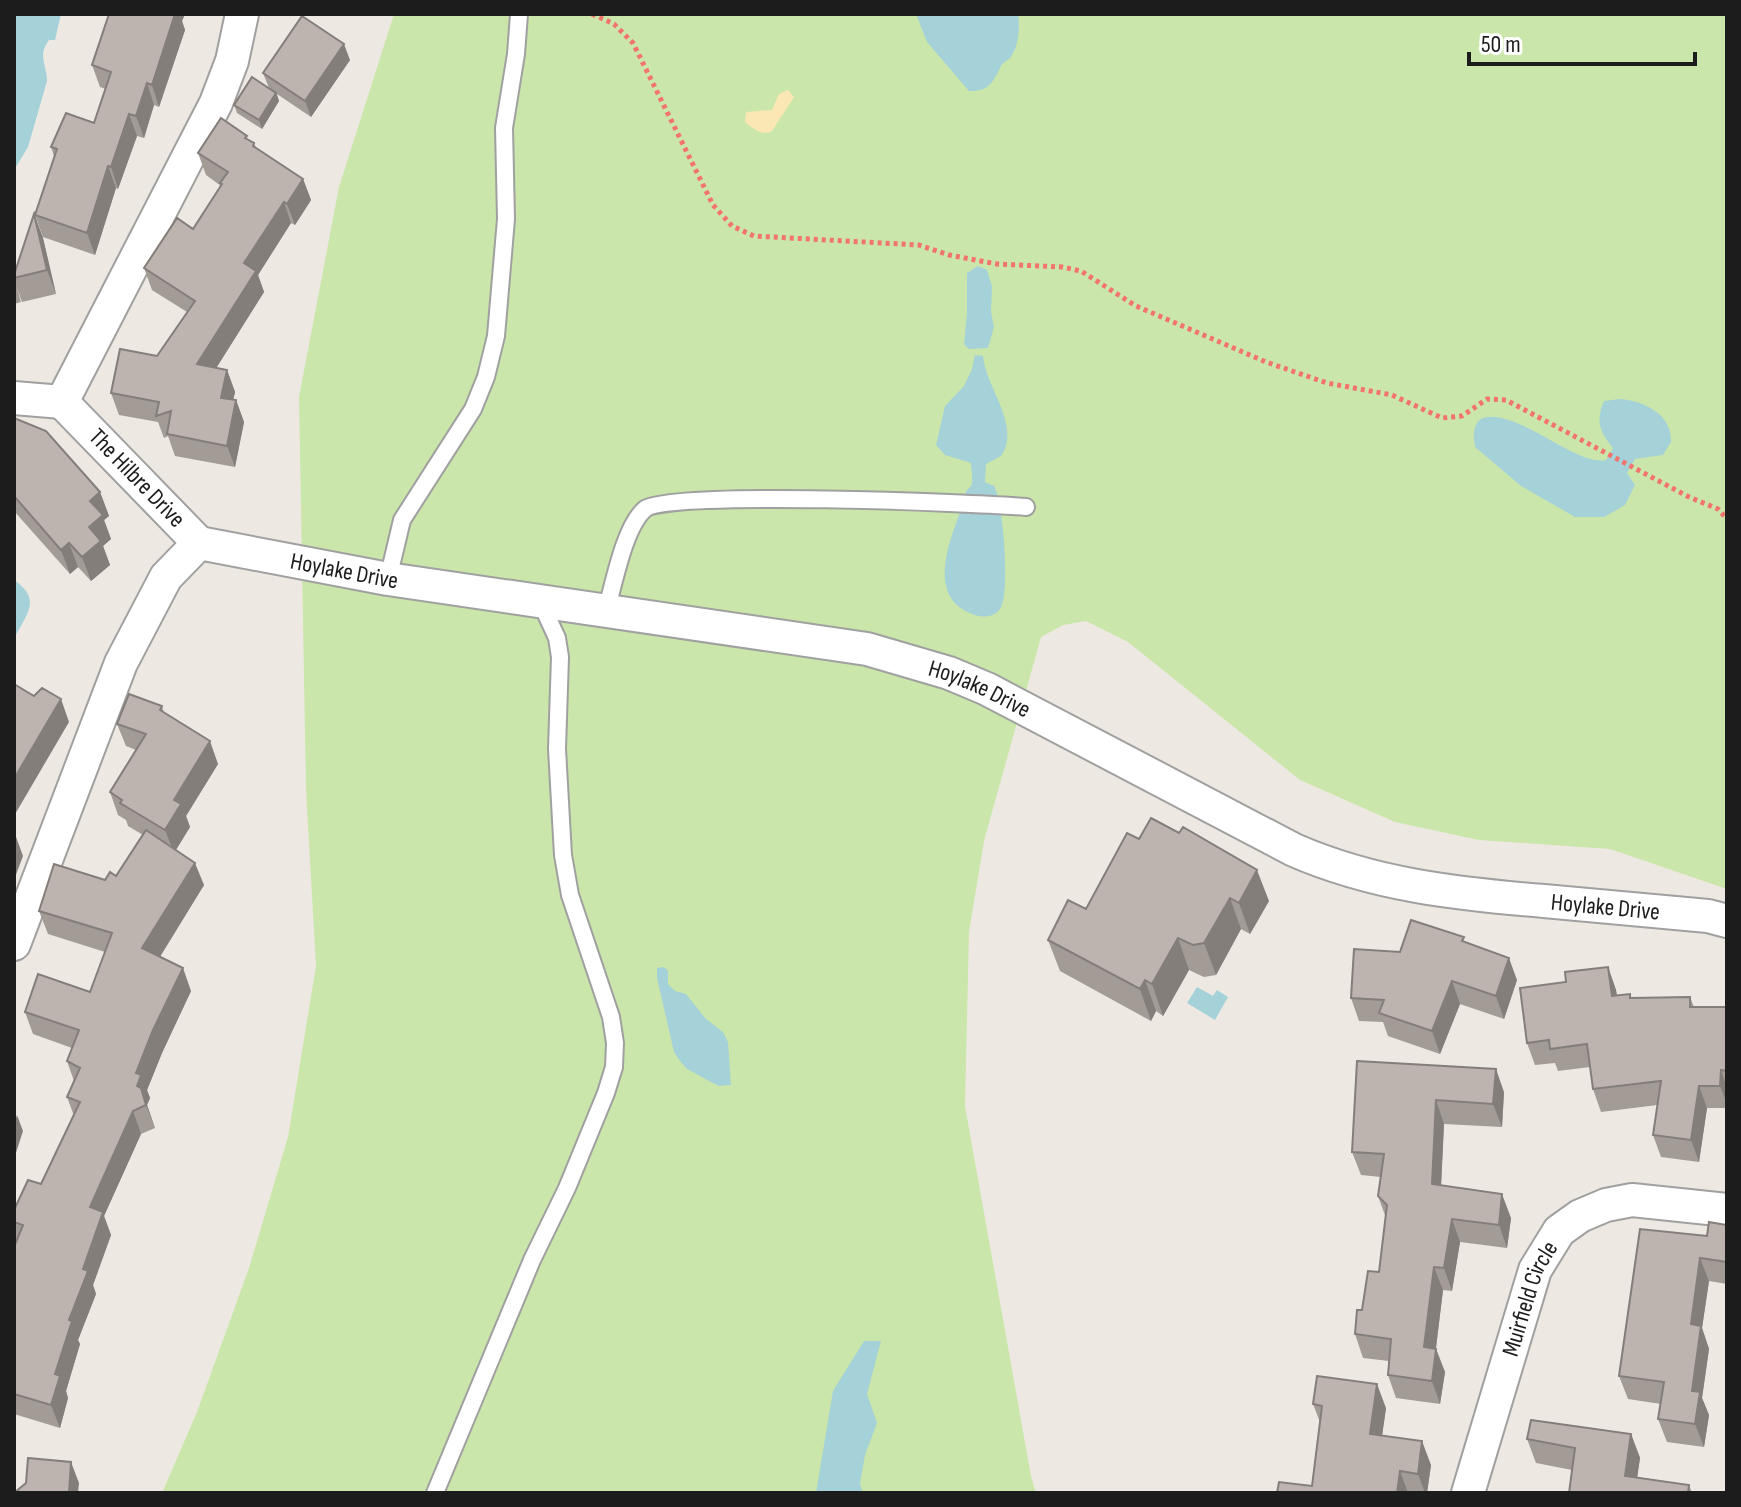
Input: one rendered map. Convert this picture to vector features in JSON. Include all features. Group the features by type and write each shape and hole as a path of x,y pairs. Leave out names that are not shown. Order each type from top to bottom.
{"street":[{"path":"14,398 62,402 216,103 232,61 242,14"},
{"name":"The Hilbre Drive","path":"14,944 121,663 166,577 199,543 62,402"},
{"name":"Hoylake Drive","path":"199,543 388,579 867,649 949,673 987,689 1294,850 1331,866 1381,880 1461,894 1708,916 1727,921"},
{"name":"Muirfield Circle","path":"1468,1493 1535,1270 1559,1231 1580,1216 1606,1205 1632,1200 1727,1210"}],"lane":[{"path":"388,579 402,520 473,409 486,377 496,336 506,219 504,128 519,14"},
{"path":"606,611 630,532 648,506 673,501 714,500 952,502 1026,507"},
{"path":"435,1493 532,1260 567,1188 614,1067 615,1043 611,1017 570,895 563,855 557,749 560,657 557,638 540,601"}],"path":[{"path":"592,14 614,24 633,43 713,205 723,218 743,232 775,239 919,245 949,255 997,264 1062,267 1081,271 1136,306 1266,362 1327,383 1392,395 1442,418 1462,416 1487,399 1506,400 1718,509 1727,519"}],"green space":[{"path":"394,14 1727,14 1727,889 1610,849 1479,840 1395,822 1300,780 1128,642 1086,621 1063,625 1041,637 984,841 969,932 965,1106 1036,1493 162,1493 197,1412 249,1268 288,1137 316,966 306,790 299,397 339,187"}],"sand":[{"path":"788,90 794,97 772,131 761,132 745,122 746,112 772,110 779,94"}],"water":[{"path":"14,14 61,14 55,40 49,40 45,46 47,81 28,147 14,170"},
{"path":"916,14 1018,14 1019,31 1015,48 990,85 969,91 927,42"},
{"path":"978,266 987,270 992,286 994,327 988,348 969,349 964,344 967,273"},
{"path":"975,355 983,356 1007,432 1001,456 986,464 985,482 994,486 1000,509 1005,583 1001,607 993,615 986,616 960,608 950,597 946,584 947,554 972,475 971,463 945,455 936,445 945,406 964,386"},
{"path":"1620,399 1655,411 1667,424 1671,442 1663,455 1635,459 1627,473 1635,485 1625,505 1604,517 1575,517 1521,486 1475,447 1475,429 1481,420 1491,417 1520,425 1582,456 1606,460 1613,448 1602,431 1600,415 1604,401"},
{"path":"14,580 23,587 30,601 27,615 14,639"},
{"path":"664,967 668,971 668,984 675,991 686,994 706,1019 723,1032 728,1042 731,1085 719,1086 687,1069 674,1052 657,978 657,968"},
{"path":"1197,987 1213,996 1217,990 1228,997 1215,1020 1187,1003"},
{"path":"864,1341 881,1341 867,1394 877,1423 865,1455 860,1484 863,1493 816,1493 833,1391"}],"building":[{"path":"109,14 175,14 152,85 147,83 136,116 129,114 111,167 108,166 87,233 35,215 57,149 51,147 66,113 94,123 111,72 92,65"},
{"path":"302,16 344,44 305,101 263,73"},
{"path":"252,77 276,93 259,120 234,105"},
{"path":"221,118 247,136 245,138 254,143 253,146 303,179 244,263 256,271 197,364 227,370 221,398 236,400 227,446 167,434 171,411 156,416 159,402 111,393 120,349 157,356 195,301 144,268 177,218 193,229 222,184 228,172 198,153"},
{"path":"34,214 47,270 14,278 14,275"},
{"path":"14,418 46,431 100,492 90,501 103,515 89,527 101,541 82,557 69,543 61,550 14,496"},
{"path":"14,684 34,696 42,688 61,699 14,779"},
{"path":"129,694 162,706 160,710 210,741 174,800 181,804 165,830 120,803 122,800 110,792 146,734 117,724"},
{"path":"1151,818 1179,833 1183,827 1257,870 1239,903 1230,898 1204,943 1193,945 1178,938 1152,984 1145,980 1140,989 1048,940 1068,900 1086,909 1127,833 1139,839"},
{"path":"146,830 195,863 142,948 183,968 136,1073 141,1075 137,1086 141,1088 146,1105 133,1111 90,1207 103,1212 83,1269 88,1271 69,1320 72,1321 55,1374 60,1376 51,1405 14,1394 14,1247 23,1225 14,1222 14,1210 28,1180 41,1184 80,1102 67,1097 80,1068 67,1061 79,1030 25,1012 38,974 90,992 112,933 39,911 54,864 105,880 110,872 116,876"},
{"path":"1411,920 1464,937 1462,941 1509,958 1496,996 1452,981 1432,1031 1379,1013 1384,1000 1351,998 1354,949 1400,952"},
{"path":"1608,967 1612,996 1690,997 1690,1007 1727,1007 1727,1071 1721,1070 1720,1086 1699,1086 1691,1140 1653,1135 1661,1081 1593,1089 1587,1044 1550,1049 1549,1040 1527,1043 1520,988 1566,982 1565,972"},
{"path":"1357,1061 1496,1069 1493,1104 1436,1100 1432,1184 1502,1194 1499,1225 1452,1219 1444,1268 1434,1267 1424,1347 1436,1349 1432,1381 1388,1375 1391,1339 1355,1334 1357,1310 1362,1310 1368,1271 1379,1272 1387,1205 1378,1196 1384,1154 1352,1152"},
{"path":"1709,1222 1727,1225 1727,1262 1700,1258 1691,1324 1701,1326 1692,1391 1700,1392 1695,1424 1658,1419 1664,1382 1619,1376 1640,1229 1707,1236"},
{"path":"1317,1376 1377,1384 1370,1434 1422,1441 1418,1474 1400,1471 1397,1493 1277,1493 1279,1482 1312,1486 1322,1406 1313,1404"},
{"path":"1531,1420 1631,1434 1625,1476 1689,1485 1688,1493 1569,1493 1575,1448 1527,1439"},
{"path":"28,1458 71,1462 69,1493 14,1493 26,1483"}]}
